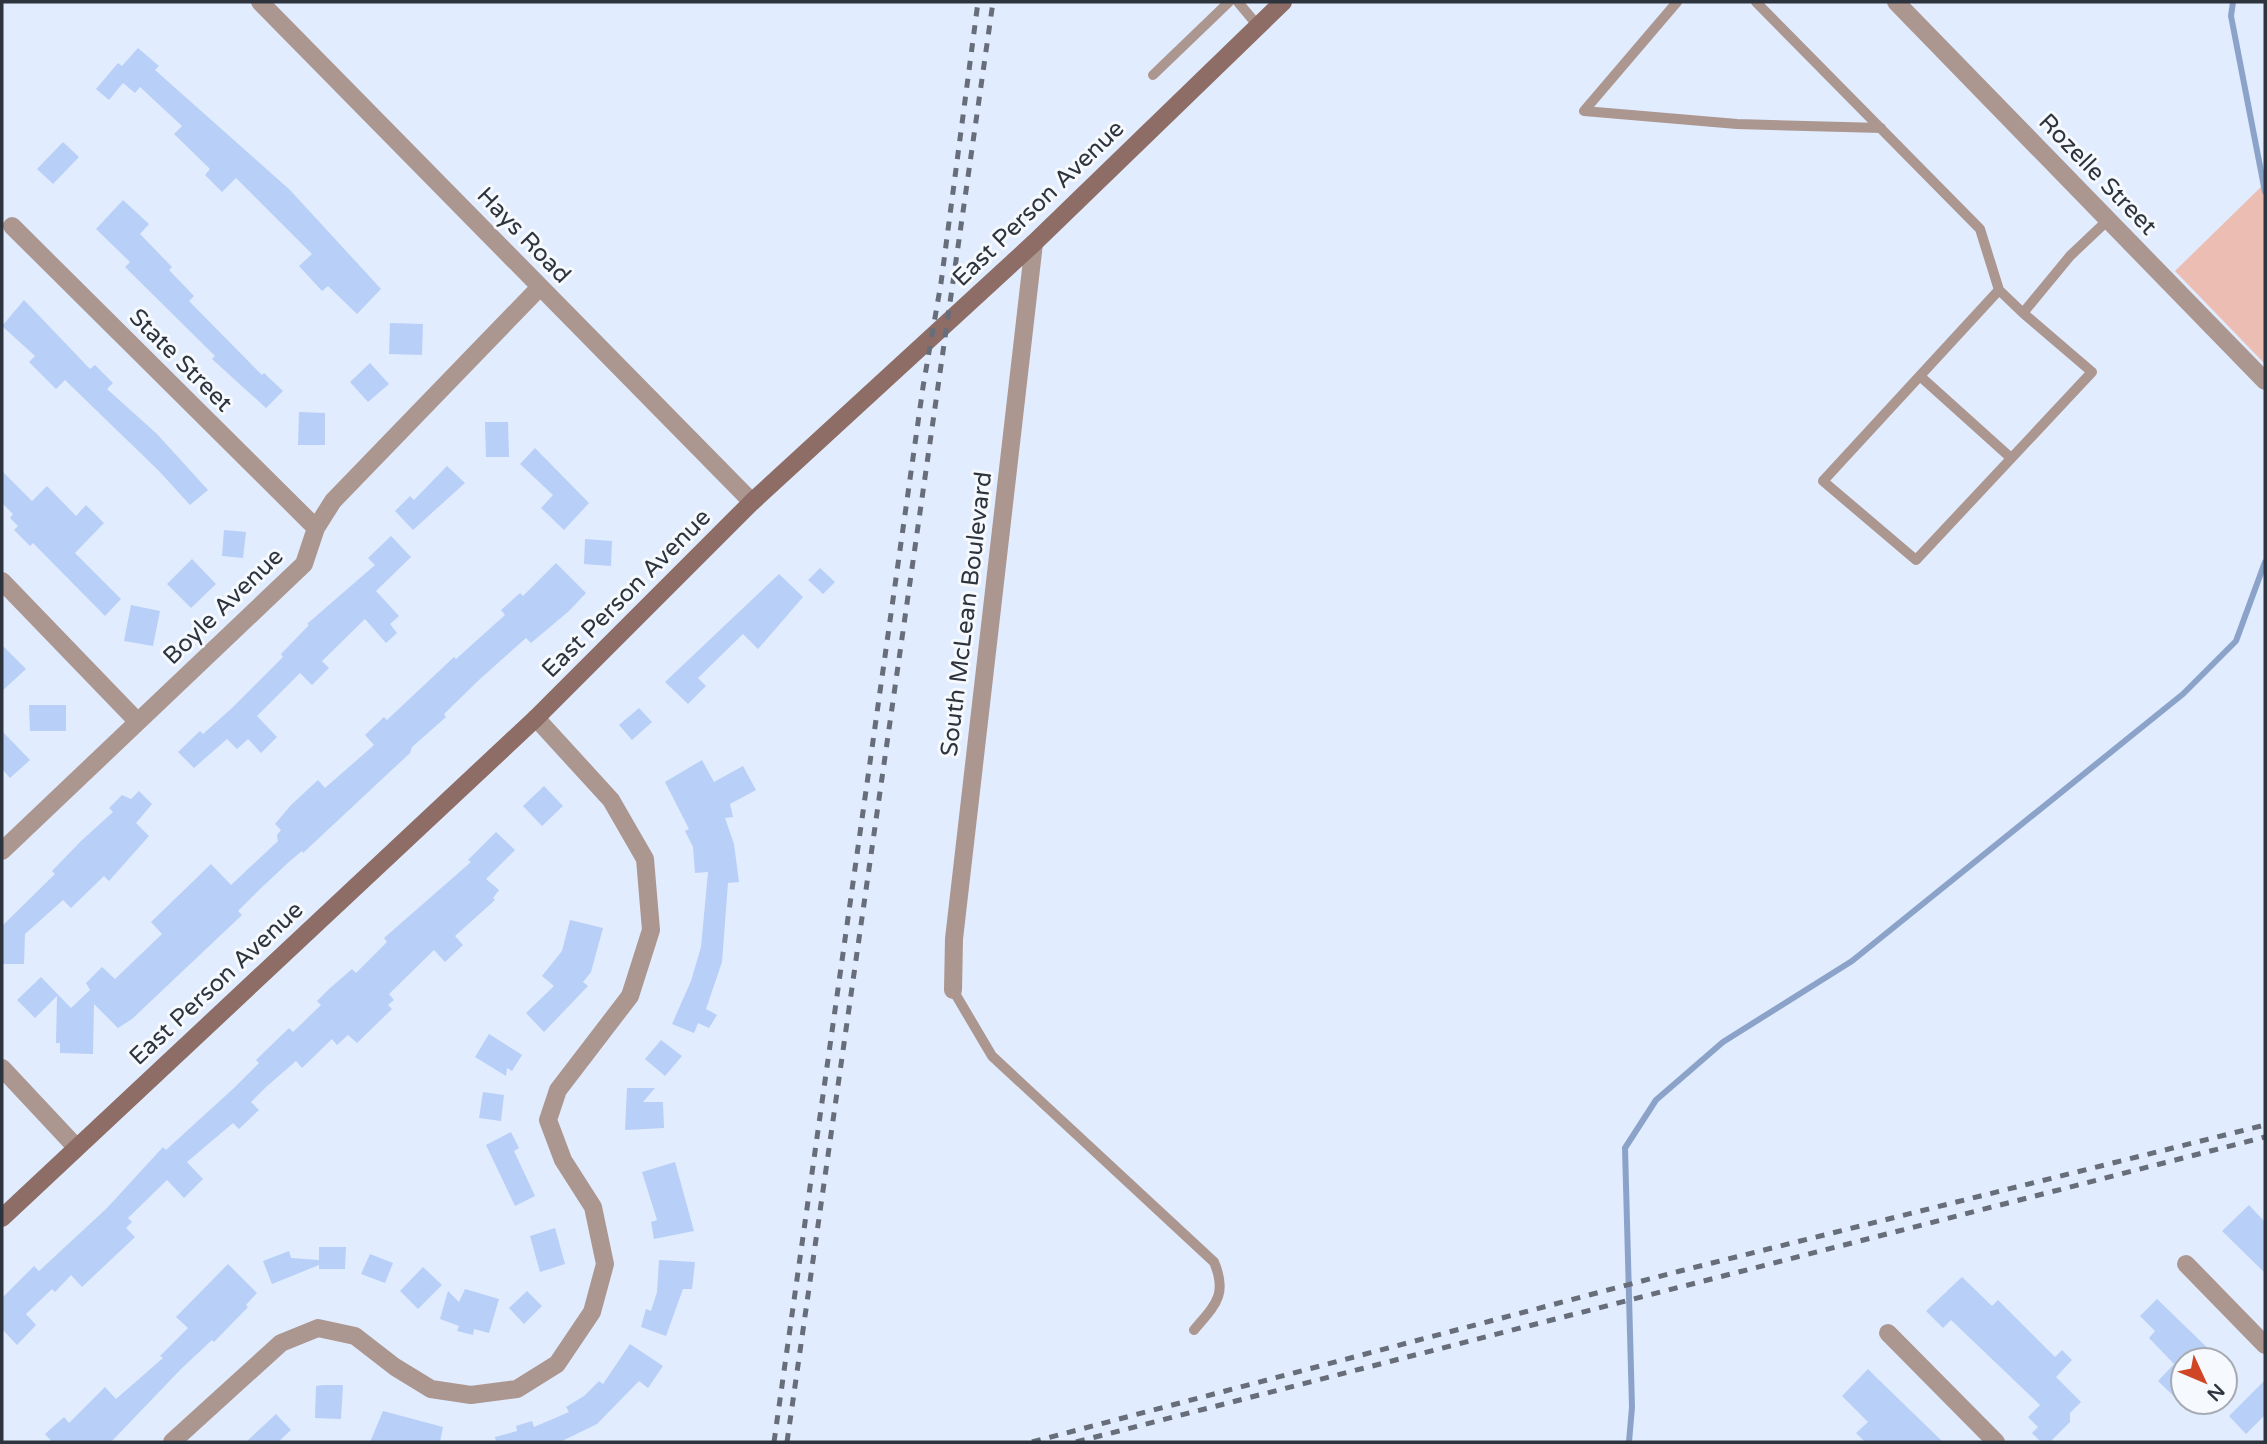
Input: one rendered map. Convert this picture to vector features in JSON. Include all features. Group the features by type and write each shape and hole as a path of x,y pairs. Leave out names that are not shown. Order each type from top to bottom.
{"main road":[{"name":"East Person Avenue","path":"2,1218 536,718 752,502 1034,243 1283,2"}],"street":[{"name":"Hays Road","path":"260,2 752,502"},
{"name":"Rozelle Street","path":"1896,2 2265,381"},
{"name":"State Street","path":"12,226 316,528"},
{"name":"South McLean Boulevard","path":"953,990 954,939 1034,243"},
{"name":"Boyle Avenue","path":"2,851 304,564 316,528 333,501 540,287"},
{"path":"2,581 137,721"},
{"path":"172,1442 281,1343 318,1328 355,1336 395,1367 431,1390 471,1395 517,1389 557,1364 592,1312 605,1264 593,1207 562,1160 548,1121 558,1090 630,996 651,930 645,859 611,800 536,718"},
{"path":"2,1068 76,1147"},
{"path":"2186,1264 2265,1345"},
{"path":"1888,1333 1996,1442"}],"lane":[{"path":"1153,75 1229,2"},
{"path":"1238,2 1258,26"},
{"path":"1677,2 1584,111 1737,124 1881,128"},
{"path":"1756,2 1980,229 1999,290 2092,372 1916,560 1823,481 1999,290"},
{"path":"2023,313 2070,256 2108,220"},
{"path":"1921,377 2011,458"},
{"path":"953,990 992,1056 1214,1262 1222,1280 1218,1301 1194,1331"}],"shaded area":[{"path":"2265,183 2265,364 2175,271"}],"building":[{"path":"138,48 159,66 155,70 290,190 381,289 357,314 328,286 322,291 299,266 312,254 236,178 222,192 205,175 210,169 174,134 182,126 140,87 135,93 123,83 109,100 96,89 118,63 122,66"},
{"path":"63,142 79,157 53,184 37,169"},
{"path":"123,200 149,224 140,234 172,267 169,270 194,296 189,301 262,375 264,373 283,391 266,408 212,359 215,356 125,267 130,262 96,229"},
{"path":"24,300 90,369 95,365 113,383 107,389 157,434 208,490 190,505 159,471 65,380 56,389 29,362 35,356 2,326"},
{"path":"390,323 423,324 422,355 389,354"},
{"path":"370,363 389,384 368,402 350,382"},
{"path":"299,412 325,413 325,445 298,445"},
{"path":"485,422 508,422 509,457 486,457"},
{"path":"535,448 589,503 564,530 541,508 553,495 520,464"},
{"path":"447,466 465,483 413,530 395,511 410,496 414,500"},
{"path":"2,471 32,501 47,486 76,516 86,505 104,523 75,553 121,599 105,616 33,543 30,546 14,530 18,526 10,518 13,514 2,503"},
{"path":"224,530 246,532 243,558 222,556"},
{"path":"391,536 411,557 376,591 399,616 390,624 397,633 386,643 365,619 322,661 329,668 312,685 300,673 257,716 277,737 261,753 248,739 237,749 227,739 194,768 178,752 200,731 203,734 233,707 283,657 281,654 309,625 307,624 375,565 368,558"},
{"path":"585,539 612,541 611,566 584,564"},
{"path":"192,559 216,584 191,608 167,584"},
{"path":"556,563 586,593 569,611 531,643 526,638 480,679 444,714 446,717 412,747 410,753 303,853 302,851 260,889 238,911 242,915 132,1019 118,1028 94,1004 93,1054 60,1053 60,1043 56,1043 57,996 35,1018 17,1000 41,977 71,1008 90,990 86,983 102,967 115,979 162,934 151,922 211,864 231,885 278,841 277,835 281,830 275,824 291,805 318,780 325,788 374,745 365,735 384,717 387,720 454,657 456,659 505,615 501,610 520,593 523,596"},
{"path":"820,568 835,582 823,594 808,580"},
{"path":"779,574 803,597 758,649 743,634 698,678 706,686 688,704 665,682"},
{"path":"131,605 160,611 153,646 124,641"},
{"path":"2,645 26,669 2,691"},
{"path":"29,705 66,705 66,731 30,731"},
{"path":"639,708 652,722 632,740 619,725"},
{"path":"2,731 30,760 10,778 2,769"},
{"path":"702,760 714,782 743,766 756,790 730,804 733,817 725,818 734,844 739,882 728,883 722,962 706,1009 717,1015 709,1028 698,1023 694,1033 672,1024 691,981 701,947 708,872 695,873 693,847 685,831 689,829 665,782"},
{"path":"544,786 563,806 542,826 523,806"},
{"path":"139,791 152,804 136,823 149,836 109,881 104,876 71,908 63,900 25,934 24,964 2,964 2,926 55,874 52,871 81,841 113,812 109,808 122,795 131,799"},
{"path":"496,832 515,850 486,879 499,890 493,898 495,900 455,936 463,945 445,962 434,950 389,994 394,1000 388,1005 392,1009 357,1043 348,1035 337,1045 332,1039 302,1068 296,1061 266,1087 251,1102 259,1110 239,1129 233,1123 187,1162 203,1179 184,1198 167,1180 128,1218 132,1222 126,1228 135,1237 82,1287 71,1275 55,1292 52,1289 26,1314 36,1325 17,1345 2,1329 2,1298 34,1266 39,1271 107,1208 163,1147 166,1150 235,1087 259,1063 256,1060 289,1028 293,1032 321,1005 317,1001 329,989 352,969 356,973 387,942 384,938 471,862 468,860"},
{"path":"570,920 603,928 591,972 583,982 588,986 544,1032 526,1013 554,986 542,976 562,951"},
{"path":"489,1034 522,1055 512,1071 507,1068 506,1076 475,1057"},
{"path":"661,1040 682,1056 665,1076 645,1059"},
{"path":"627,1088 655,1088 643,1102 663,1102 664,1128 625,1130"},
{"path":"483,1092 504,1095 501,1121 479,1118"},
{"path":"511,1132 519,1148 514,1151 535,1196 515,1206 486,1145"},
{"path":"675,1162 694,1231 654,1239 651,1222 657,1220 642,1172"},
{"path":"2249,1205 2265,1222 2265,1273 2222,1231"},
{"path":"555,1228 565,1264 540,1272 530,1236"},
{"path":"319,1247 346,1247 345,1269 319,1269 319,1265 272,1284 263,1261 289,1251 291,1258 319,1260"},
{"path":"370,1254 393,1263 385,1283 361,1274"},
{"path":"659,1260 695,1262 692,1289 683,1289 666,1336 641,1327 646,1309 651,1311 657,1292"},
{"path":"228,1264 257,1293 246,1305 248,1307 214,1342 212,1340 182,1368 111,1442 52,1442 45,1434 64,1417 69,1423 105,1387 116,1399 163,1358 160,1356 188,1328 176,1317"},
{"path":"423,1267 442,1285 418,1309 400,1291"},
{"path":"1962,1277 1992,1306 1998,1300 2055,1357 2062,1350 2072,1360 2056,1377 2081,1402 2070,1413 2070,1422 2050,1442 2041,1442 2032,1433 2038,1427 2028,1417 2040,1405 1951,1320 1943,1328 1926,1311"},
{"path":"465,1289 499,1299 489,1333 474,1329 473,1335 457,1331 459,1326 440,1319 448,1291 459,1302"},
{"path":"527,1291 542,1306 524,1324 509,1308"},
{"path":"2157,1299 2206,1346 2169,1346 2169,1359 2149,1338 2155,1331 2140,1316"},
{"path":"630,1344 663,1366 648,1388 639,1381 597,1424 560,1442 496,1442 495,1437 517,1431 516,1426 532,1421 534,1427 569,1412 566,1407 584,1396 599,1381 603,1384"},
{"path":"1868,1369 1943,1442 1865,1442 1856,1433 1868,1422 1842,1396"},
{"path":"2169,1369 2169,1392 2158,1381"},
{"path":"2265,1380 2265,1415 2246,1434 2229,1416 2239,1416 2239,1406"},
{"path":"343,1385 341,1419 315,1418 316,1386"},
{"path":"383,1411 443,1427 440,1442 370,1442"},
{"path":"276,1414 291,1430 278,1442 246,1442"}],"waterway":[{"path":"2233,2 2231,16 2265,192"},
{"path":"1629,1442 1632,1407 1625,1148 1656,1100 1723,1042 1852,961 2183,694 2236,641 2265,562"}],"railway":[{"path":"774,1442 923,387 941,283 978,2"},
{"path":"787,1442 993,2"},
{"path":"1032,1442 1680,1271 2265,1125"},
{"path":"1076,1442 2265,1137"}]}
